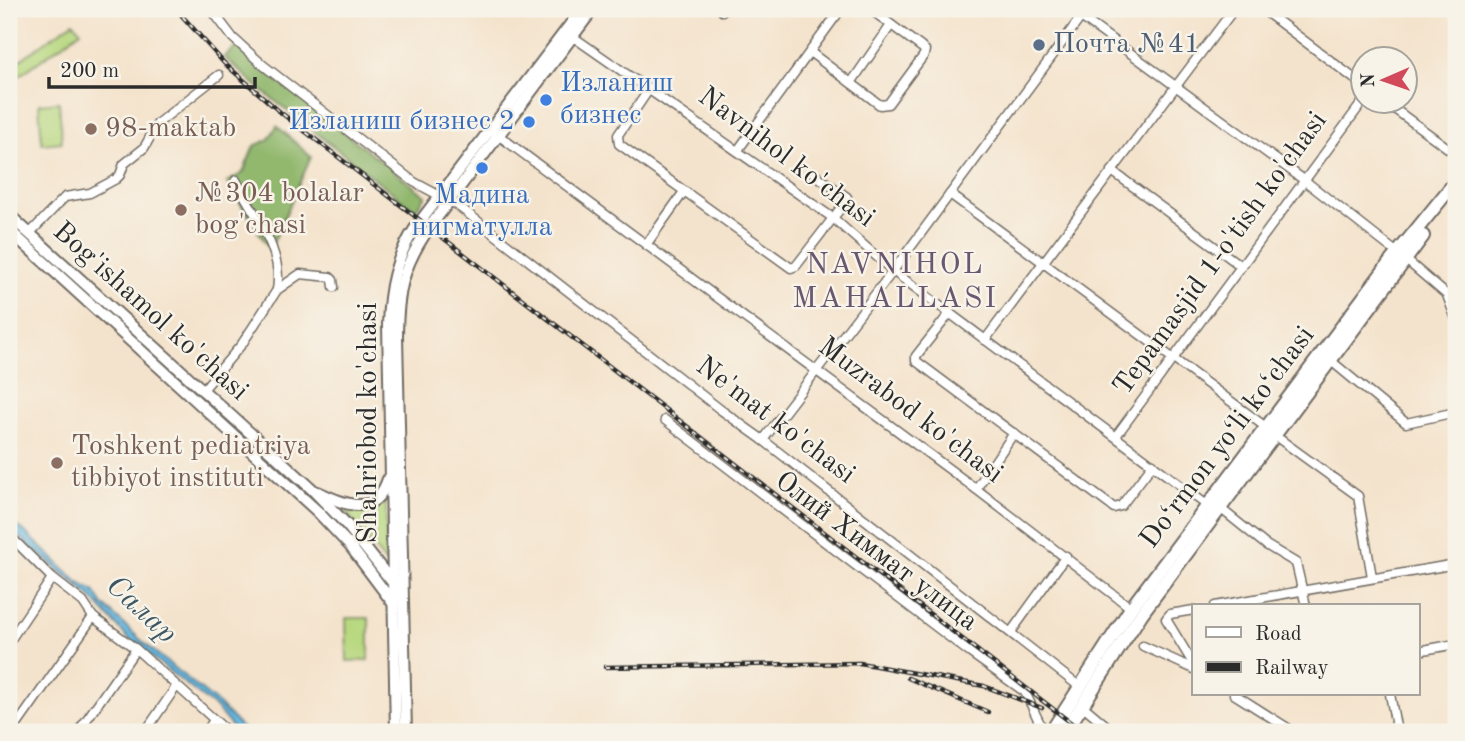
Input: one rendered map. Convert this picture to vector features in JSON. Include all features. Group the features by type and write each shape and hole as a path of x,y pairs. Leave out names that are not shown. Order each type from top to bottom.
{"main road":[{"name":"Shahriobod ko'chasi","path":"569,34 582,9"},
{"name":"Shahriobod ko'chasi","path":"398,601 393,583 397,550 391,466 388,319 393,279 404,246 445,198 569,34 593,9"},
{"name":"Do‘rmon yo‘li ko‘chasi","path":"1051,732 1131,608 1249,461 1456,181"},
{"name":"Do‘rmon yo‘li ko‘chasi","path":"1271,432 1330,360 1402,256 1456,195"},
{"name":"Shahriobod ko'chasi","path":"398,601 398,294 413,253 445,198"},
{"name":"Bog'ishamol ko'chasi","path":"9,215 121,324 257,448 312,489 347,525 393,583"},
{"name":"Bog'ishamol ko'chasi","path":"9,230 121,324"},
{"name":"Bog'ishamol ko'chasi","path":"149,350 202,391 341,536 398,601"},
{"path":"312,489 345,504 365,505 383,492 391,466"},
{"name":"Do‘rmon yo‘li ko‘chasi","path":"1065,732 1213,506"},
{"path":"398,601 400,683 406,732"},
{"path":"396,732 400,683"}],"street":[{"name":"Ne'mat ko'chasi","path":"211,9 233,38 263,65 414,182 445,198 763,440 1080,687"},
{"path":"738,150 838,13 826,9"},
{"path":"810,52 884,106 888,104 924,55 922,46 870,9"},
{"path":"1070,9 1304,180 1402,256 1447,295 1456,319"},
{"path":"763,440 818,371 1087,9"},
{"path":"985,340 1234,9"},
{"path":"1262,9 1350,76"},
{"path":"851,83 891,25"},
{"name":"Navnihol ko'chasi","path":"569,34 833,218 893,271 985,340 1265,545 1296,563 1306,604"},
{"path":"30,233 65,197 90,194 120,175 124,164 144,148 158,123 219,75"},
{"path":"650,88 617,140 619,144 791,268 796,267 847,197 814,174"},
{"name":"Tepamasjid 1-o'tish ko'chasi","path":"1116,436 1351,116"},
{"path":"1403,116 1456,154"},
{"name":"Muzrabod ko'chasi","path":"494,132 1066,556 1131,608"},
{"path":"1112,171 1241,266"},
{"path":"236,180 276,258 279,279 277,290"},
{"path":"646,245 684,193"},
{"path":"950,194 1173,356 1358,496 1371,577"},
{"path":"202,391 242,344 277,290 300,274 330,277 334,287"},
{"path":"950,313 916,356 916,361 1114,508 1121,506 1153,464"},
{"path":"1330,360 1406,423 1456,412"},
{"name":"Олий Химмат улица","path":"665,420 958,644 1026,692 1044,732"},
{"path":"976,489 1014,433"},
{"path":"9,535 52,578 83,603 93,617 136,649 228,732"},
{"path":"1011,632 1066,556"},
{"path":"1226,604 1456,564"},
{"path":"9,642 52,578"},
{"path":"1192,610 1167,616 1167,623 1192,664"},
{"path":"12,732 93,617"},
{"path":"1420,651 1456,644"},
{"path":"1143,646 1192,666"},
{"path":"78,732 136,649"},
{"path":"145,732 176,687"},
{"path":"1237,696 1294,732"},
{"path":"1390,696 1396,732"},
{"path":"1082,705 1114,732"},
{"path":"206,732 214,720"}],"green space":[{"path":"73,22 81,31 9,83 9,68"},
{"path":"237,46 271,76 426,196 415,210 261,90 224,57"},
{"path":"59,102 62,142 42,144 39,104"},
{"path":"277,126 311,157 270,250 227,182 243,173 254,146 268,140"},
{"path":"386,499 386,563 346,512 368,510 380,500"},
{"path":"346,618 369,618 369,660 347,661"}],"water":[{"name":"Салар","path":"9,521 23,530 79,583 94,591 103,605 145,644 250,732 236,732 217,709 127,637 93,599 9,528"}],"railway":[{"path":"176,9 224,63 280,112 1083,732"},
{"path":"605,667 860,663 984,686 1042,708"},
{"path":"908,678 988,712"}],"place":[{"name":"Почта №41","path":"1039,45"},
{"name":"Изланиш бизнес","path":"546,100"},
{"name":"Изланиш бизнес 2","path":"529,122"},
{"name":"98-maktab","path":"91,129"},
{"name":"Мадина нигматулла","path":"482,168"},
{"name":"№304 bolalar bog'chasi","path":"181,210"},
{"name":"Toshkent pediatriya tibbiyot instituti","path":"57,463"}],"district":[{"name":"NAVNIHOL MAHALLASI","path":"895,282"}]}
